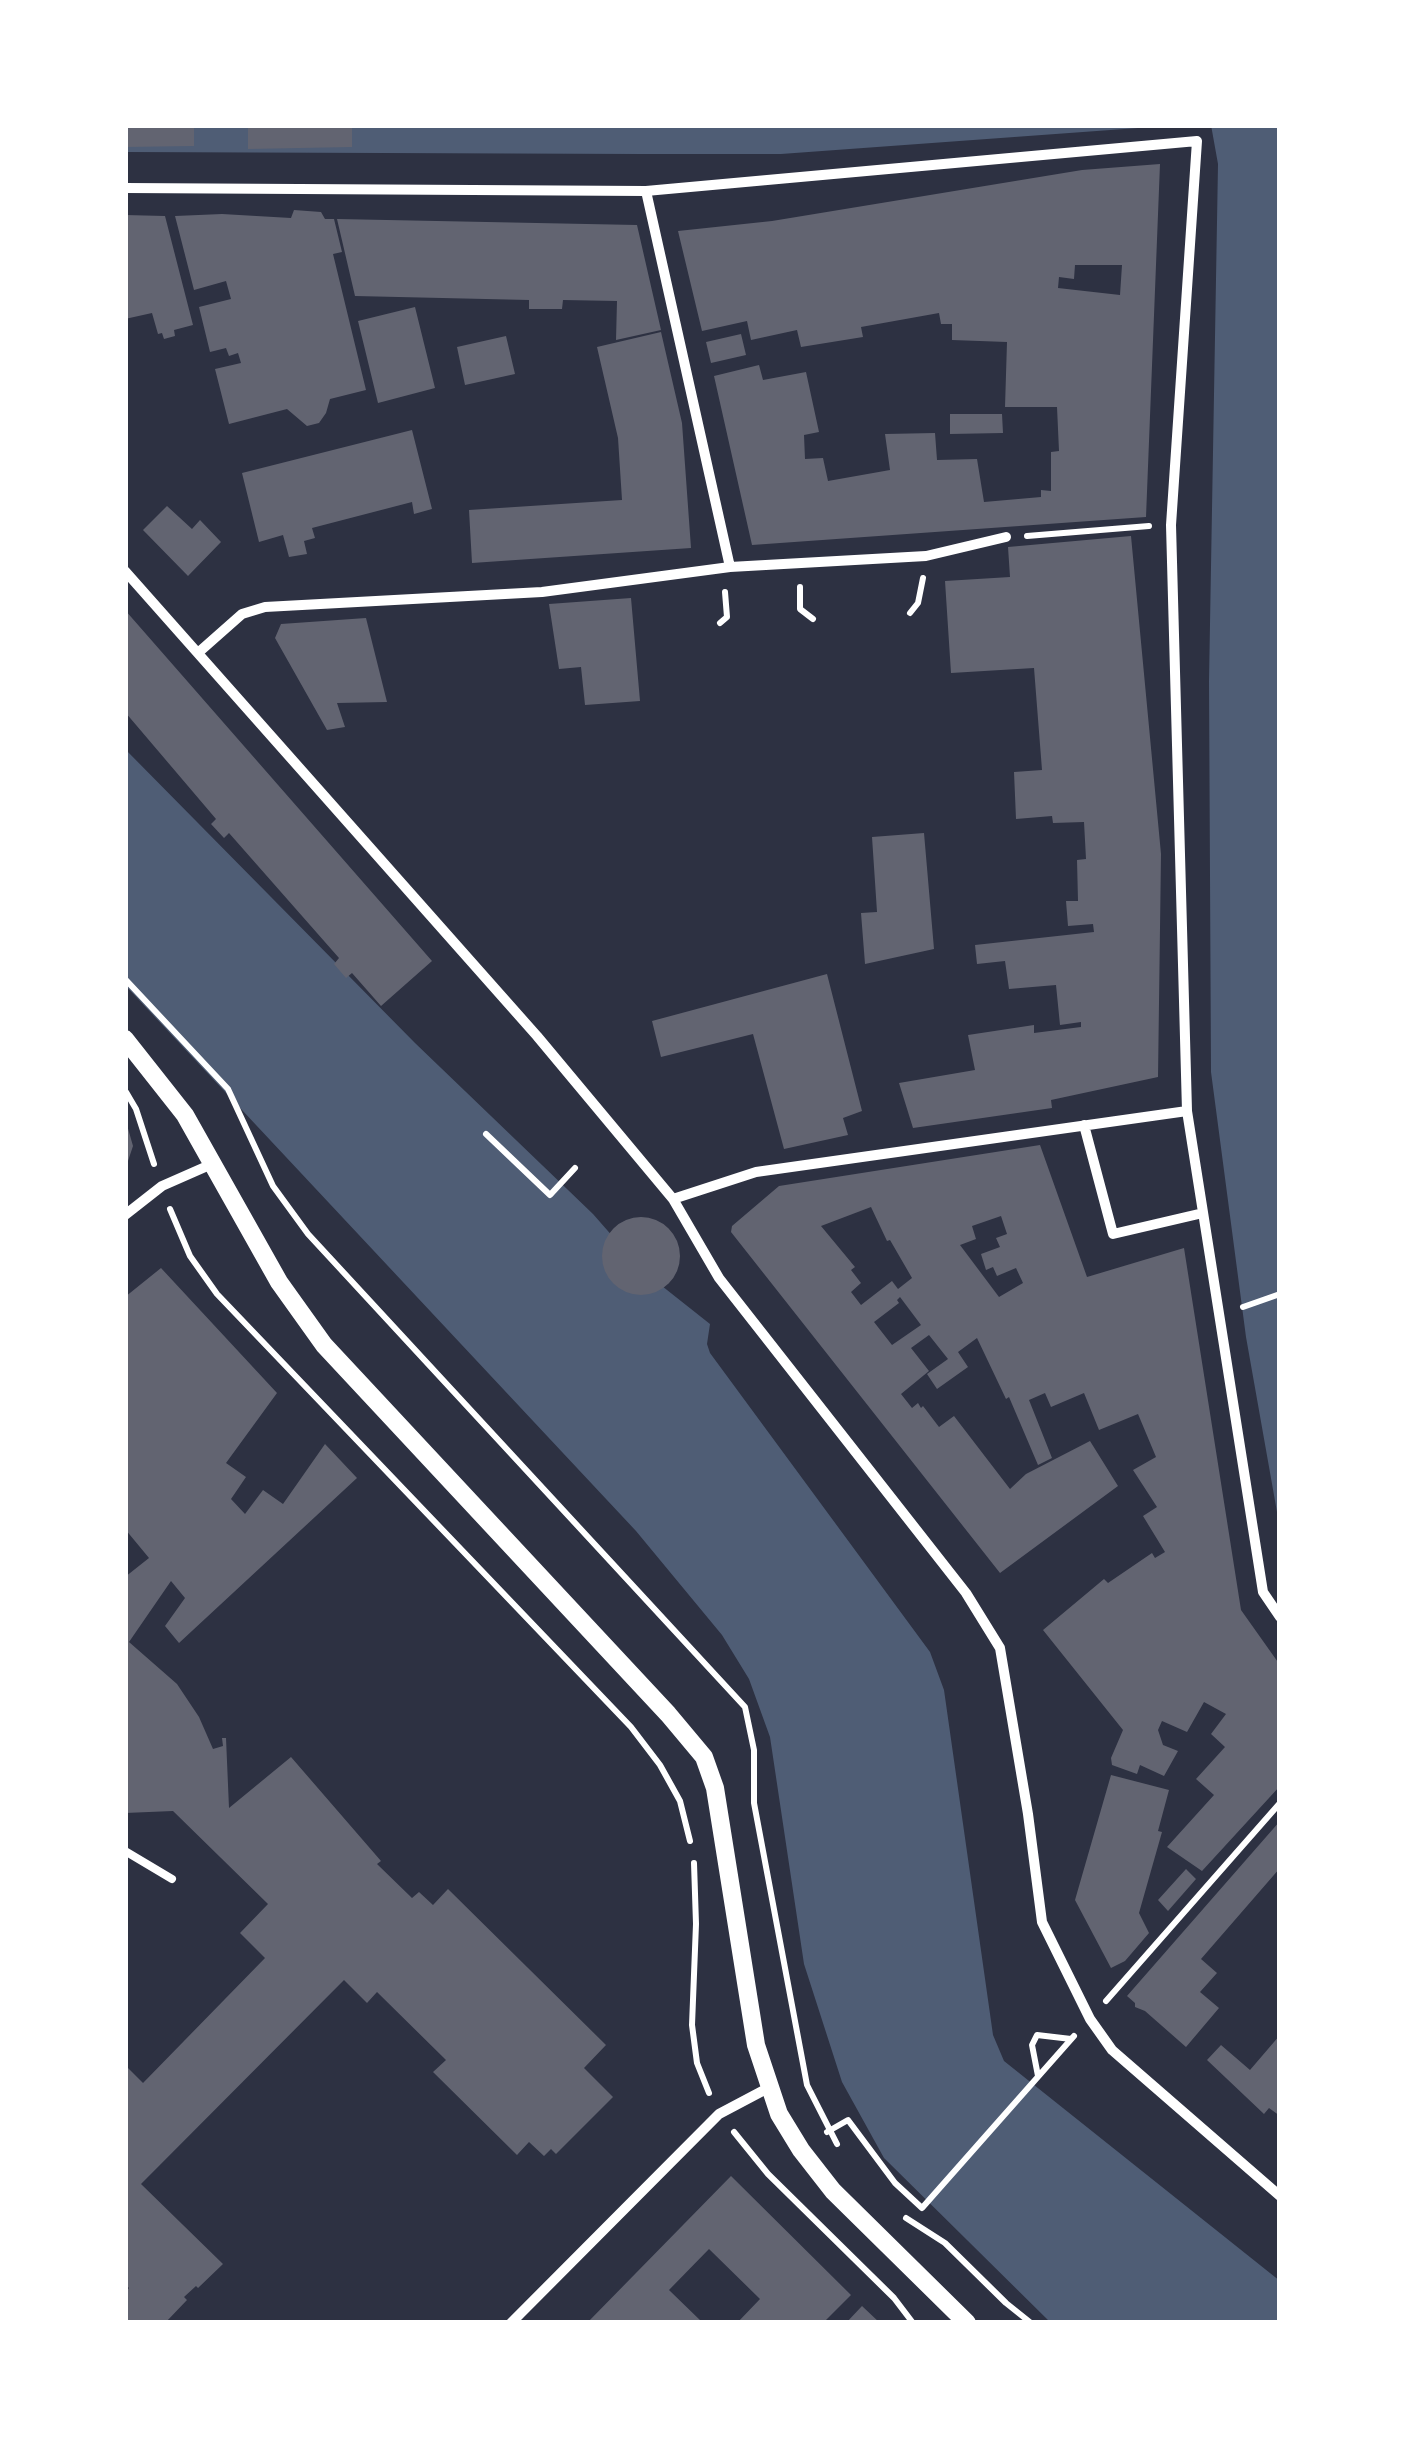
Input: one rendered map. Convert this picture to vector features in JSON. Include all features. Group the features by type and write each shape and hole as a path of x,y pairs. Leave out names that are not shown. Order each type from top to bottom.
{"street":[{"path":"125,188 646,191 1198,141 1171,524 1188,1110 1263,1592 1280,1617"},
{"path":"646,191 727,568"},
{"path":"199,652 242,614 266,606 542,592 727,568 926,556 1006,538"},
{"path":"125,571 537,1036 672,1199 719,1278 966,1593 1000,1648 1042,1922 1090,2019 1112,2050 1280,2196"},
{"path":"125,1039 184,1115 279,1282 324,1345 668,1714 704,1758 715,1788 756,2045 779,2114 833,2191 967,2323"},
{"path":"672,1199 756,1172 1188,1110"},
{"path":"1084,1125 1113,1234 1203,1214"},
{"path":"125,1214 162,1186 212,1164"},
{"path":"511,2323 719,2114 770,2087"}],"lane":[{"path":"125,1851 172,1879"}],"path":[{"path":"1006,538 1171,524"},
{"path":"800,563 800,609 813,619"},
{"path":"720,623 727,617 727,568"},
{"path":"125,980 228,1089 248,1128"},
{"path":"125,1091 136,1108 190,1256 217,1294 468,1561 518,1606 631,1727 660,1765 680,1801 692,1847 696,1924 692,2025 697,2063 719,2114 768,2174 894,2298 913,2323"},
{"path":"486,1134 550,1194 574,1168"},
{"path":"1235,1310 1280,1294"},
{"path":"1090,2019 1280,1803"},
{"path":"829,2131 848,2120 895,2184 922,2208 1038,2077 1071,2039 1037,2035 1032,2045 1038,2077"}],"water":[{"path":"125,125 1140,125 781,154 638,154 125,152"},
{"path":"1211,125 1280,125 1280,1529 1246,1337 1211,1072 1209,681 1218,164"},
{"path":"125,749 415,1043 593,1214 643,1271 710,1324 710,1353 930,1652 944,1690 993,2035 1004,2061 1280,2281 1280,2323 1051,2323 884,2158 842,2082 804,1964 770,1737 749,1679 722,1635 636,1531 125,985"}],"building":[{"path":"125,125 194,125 194,146 125,147"},
{"path":"248,125 352,125 352,147 248,149"},
{"path":"1160,164 1146,517 752,545 714,376 759,365 763,380 806,372 819,432 804,435 805,459 823,458 828,481 890,470 885,434 935,433 937,460 977,459 984,502 1041,497 1041,490 1051,491 1051,452 1059,451 1057,407 1005,407 1007,342 952,340 952,324 941,324 939,313 861,327 863,337 801,347 797,330 751,340 747,321 702,331 678,231 772,221 1082,170","holes":["1075,265 1122,265 1120,295 1058,288 1059,277 1074,279"]},
{"path":"294,210 321,212 325,219 334,219 342,252 333,254 366,390 330,399 319,423 307,426 287,409 229,424 215,369 241,363 238,353 229,356 226,348 210,352 199,307 231,299 226,281 194,290 175,216 291,218"},
{"path":"125,215 165,216 193,325 174,330 175,336 164,339 162,333 158,334 152,313 125,319"},
{"path":"337,219 637,225 661,330 616,340 617,301 563,300 562,309 529,309 529,300 355,296"},
{"path":"415,307 435,388 378,403 358,321"},
{"path":"661,332 682,423 691,548 472,563 469,510 622,500 618,438 597,347"},
{"path":"741,334 746,355 711,363 706,342"},
{"path":"506,336 515,374 465,385 457,347"},
{"path":"950,414 1002,414 1003,433 950,434"},
{"path":"412,430 432,509 414,514 412,502 312,528 315,538 304,541 307,554 289,557 283,535 259,542 242,473"},
{"path":"167,506 192,529 200,520 221,542 188,576 143,530"},
{"path":"1131,536 1161,854 1158,1077 1051,1100 1052,1108 913,1128 899,1083 975,1070 968,1035 1034,1025 1034,1033 1081,1027 1081,1022 1060,1025 1056,985 1009,989 1005,961 977,964 975,945 1094,932 1093,924 1068,926 1066,901 1078,901 1077,860 1086,859 1084,822 1053,823 1052,816 1016,819 1014,772 1042,770 1034,668 951,673 945,581 1010,577 1008,547"},
{"path":"631,598 640,701 585,705 581,667 559,669 549,604"},
{"path":"125,610 432,961 381,1006 352,973 346,978 334,964 339,958 229,833 224,838 211,824 216,819 125,712"},
{"path":"366,618 387,702 337,703 345,727 327,730 275,638 281,624"},
{"path":"924,833 934,949 865,964 861,913 877,912 872,837"},
{"path":"827,974 862,1111 843,1118 848,1135 784,1149 753,1034 661,1057 652,1021"},
{"path":"125,1118 133,1146 125,1170"},
{"path":"1040,1145 1087,1277 1184,1248 1241,1610 1280,1665 1280,1786 1202,1871 1167,1847 1214,1795 1196,1779 1225,1747 1211,1734 1226,1714 1204,1702 1187,1732 1162,1721 1158,1730 1163,1745 1178,1751 1164,1776 1140,1765 1137,1774 1112,1765 1111,1758 1123,1730 1043,1630 1104,1579 1108,1583 1152,1553 1155,1558 1165,1552 1143,1516 1157,1507 1133,1470 1156,1457 1138,1414 1099,1430 1084,1393 1051,1407 1045,1393 1029,1400 1052,1458 1038,1465 1009,1397 1006,1399 977,1338 958,1352 968,1367 937,1389 927,1374 948,1359 929,1335 911,1348 929,1371 901,1394 912,1408 918,1403 923,1406 939,1427 954,1416 1010,1489 1026,1474 1090,1441 1118,1486 1000,1573 731,1232 732,1226 779,1186","holes":["871,1207 887,1241 890,1240 912,1278 898,1289 892,1281 861,1305 851,1292 861,1283 851,1270 855,1267 821,1226","1001,1216 1007,1234 996,1238 1000,1247 981,1254 986,1270 993,1267 997,1276 1016,1268 1023,1283 999,1297 960,1245 976,1239 972,1226","900,1297 921,1325 892,1345 874,1322 899,1303"]},
{"path":"641,1217 669,1228 680,1256 669,1284 641,1295 613,1284 602,1256 613,1228"},
{"path":"161,1268 277,1393 226,1463 246,1477 231,1499 245,1514 263,1490 283,1504 325,1444 357,1478 179,1643 165,1626 185,1598 171,1581 129,1642 177,1684 199,1717 213,1749 223,1746 222,1738 226,1738 229,1808 291,1757 381,1861 377,1864 412,1898 419,1892 433,1905 448,1889 606,2045 584,2068 613,2097 556,2154 551,2149 544,2156 529,2142 517,2155 433,2072 446,2060 377,1992 367,2003 344,1980 141,2184 223,2264 184,2297 187,2300 165,2323 125,2323 125,2293 129,2288 125,2284 125,2065 143,2083 265,1958 240,1933 268,1904 173,1811 125,1813 125,1577 149,1558 125,1529 125,1297"},
{"path":"1111,1775 1169,1790 1158,1831 1162,1832 1139,1913 1149,1933 1125,1961 1111,1968 1075,1900"},
{"path":"1280,1821 1280,1868 1201,1959 1217,1973 1200,1992 1219,2008 1186,2047 1145,2011 1135,2007 1127,1996"},
{"path":"1186,1869 1196,1879 1168,1911 1158,1900"},
{"path":"1280,2035 1280,2116 1269,2108 1264,2114 1207,2060 1221,2045 1250,2070"},
{"path":"731,2176 851,2295 823,2323 737,2323 760,2299 709,2249 669,2290 703,2323 587,2323"},
{"path":"862,2306 880,2323 846,2323"}]}
